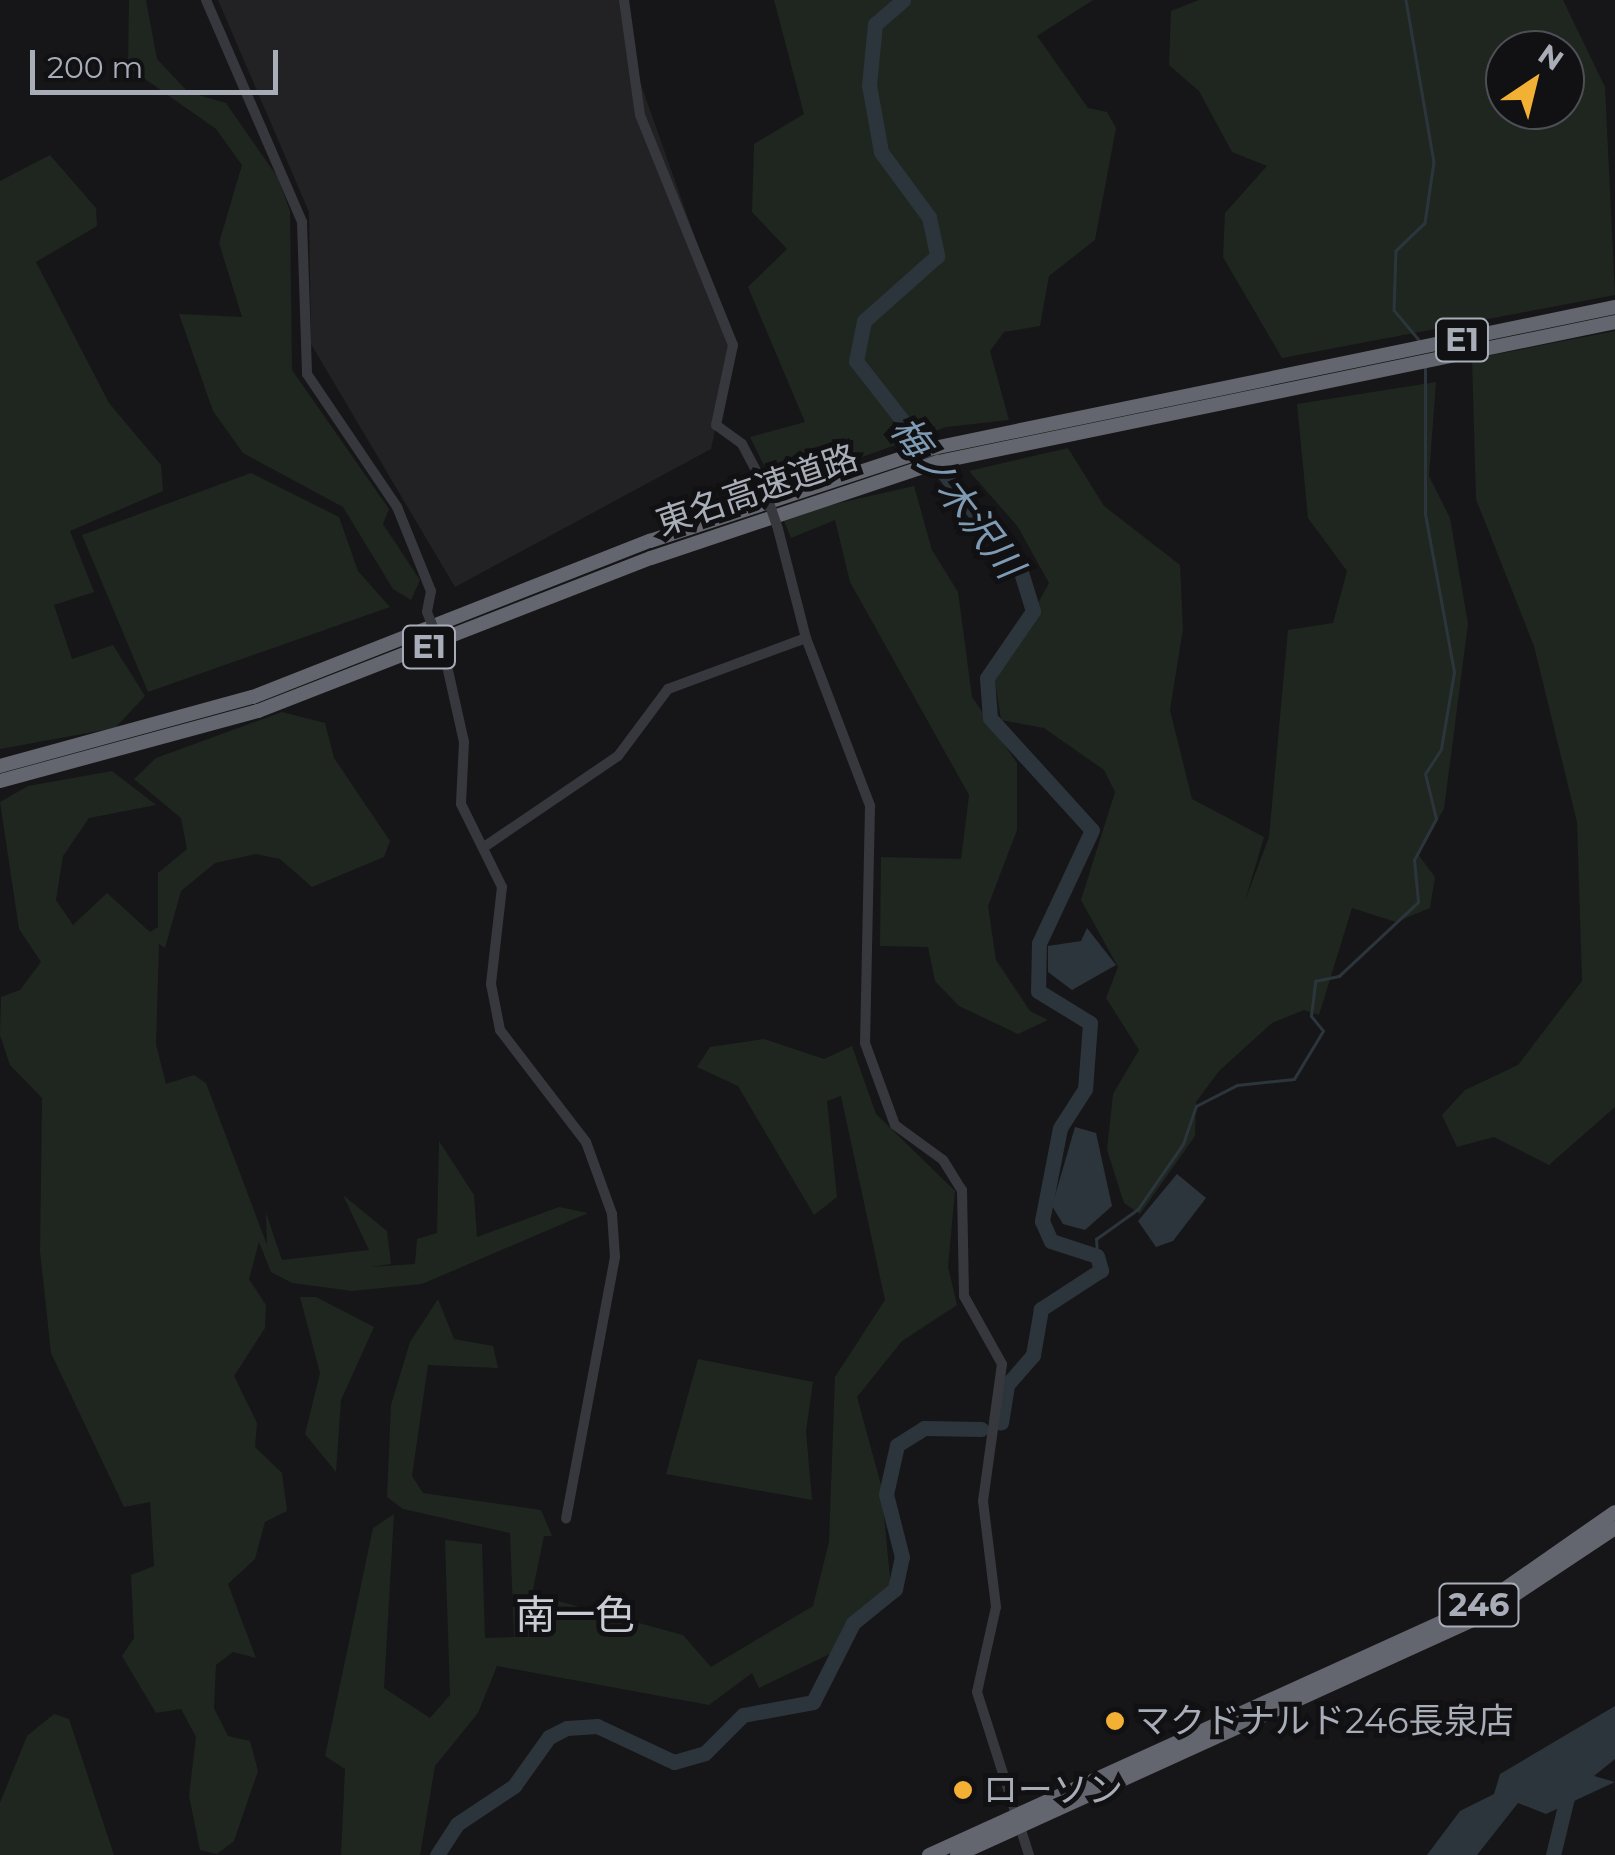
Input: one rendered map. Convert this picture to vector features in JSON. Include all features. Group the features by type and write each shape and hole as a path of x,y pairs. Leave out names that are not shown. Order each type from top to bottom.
{"highway":[{"name":"東名高速道路","path":"1556,329 1615,307"},
{"name":"東名高速道路","path":"0,766 253,696 848,480 992,441 1556,329 1615,322"},
{"name":"東名高速道路","path":"0,782 258,711 848,480"},
{"name":"246","path":"957,1855 1022,1818 1486,1602 1588,1535 1615,1508"},
{"name":"246","path":"929,1855 1022,1818 1552,1576 1615,1528"},
{"path":"1552,1576 1567,1576 1615,1539"}],"street":[{"path":"206,0 302,222 307,374 397,506 430,592 427,612 445,656 464,742 461,804 487,845 504,907 491,984 500,1030 586,1142 612,1214 615,1257 566,1518"},
{"path":"624,0 640,115 733,346 716,424 721,438 742,444 761,479 806,638 870,806 865,1043 895,1124 944,1160 962,1190 964,1296 1002,1364 983,1501 996,1607 977,1692 1022,1818 1029,1855"},
{"path":"487,845 618,756 668,688 806,638"}],"shaded area":[{"path":"129,0 146,0 157,59 188,92 226,103 278,178 290,211 292,370 389,509 383,524 420,580 411,600 393,589 343,507 243,453 213,411 179,314 242,317 219,243 242,165 216,129 128,67"},
{"path":"218,0 627,0 633,62 733,345 711,449 455,587 311,344 309,212"},
{"path":"774,0 1093,0 1037,36 1088,108 1107,112 1116,128 1095,240 1049,276 1040,326 1004,332 990,351 1009,420 946,427 775,488 750,437 805,422 748,287 787,249 752,212 754,144 804,114"},
{"path":"1199,0 1563,0 1577,30 1485,30 1485,130 1585,130 1585,46 1605,87 1615,295 1282,358 1223,257 1225,213 1267,166 1232,152 1199,91 1169,65 1171,11"},
{"path":"50,155 96,208 97,226 36,262 109,403 161,465 163,491 70,531 94,592 54,605 72,659 113,645 145,696 115,728 0,749 0,181"},
{"path":"1615,331 1615,1107 1549,1165 1494,1137 1457,1147 1442,1115 1465,1090 1518,1065 1582,981 1577,822 1534,646 1476,499 1472,359"},
{"path":"1436,382 1429,476 1450,518 1468,624 1444,809 1417,853 1435,877 1430,908 1396,922 1352,908 1319,1015 1304,1010 1272,1023 1219,1071 1196,1102 1195,1136 1140,1214 1124,1203 1107,1150 1113,1094 1139,1050 1106,998 1118,967 1081,900 1115,792 1104,770 1044,728 1001,720 995,681 1049,583 1018,527 969,471 1068,448 1104,506 1180,565 1183,629 1170,710 1192,799 1264,837 1245,901 1269,837 1288,630 1333,623 1347,571 1308,518 1297,404"},
{"path":"251,473 339,517 358,571 390,607 148,692 82,535"},
{"path":"914,486 932,550 958,592 972,697 1017,763 1017,830 988,906 996,960 1030,1011 1048,1020 1018,1034 959,1006 935,981 928,947 880,946 881,857 961,859 969,795 850,582 835,520 791,538 782,516"},
{"path":"282,712 325,723 334,758 390,841 384,857 312,887 280,859 256,854 215,863 181,891 165,948 159,944 156,1044 166,1084 194,1075 206,1083 267,1245 266,1213 282,1260 369,1250 343,1195 387,1231 391,1264 370,1267 415,1264 417,1239 437,1233 439,1141 474,1195 477,1237 559,1207 588,1213 422,1284 352,1291 292,1283 271,1272 259,1242 249,1279 266,1305 265,1328 234,1376 257,1423 255,1447 282,1473 287,1511 265,1522 255,1559 228,1584 256,1658 233,1652 216,1665 214,1708 228,1736 250,1741 258,1771 234,1841 217,1854 200,1850 189,1796 196,1737 181,1709 156,1713 122,1656 134,1638 131,1575 154,1566 150,1502 124,1507 51,1353 40,1251 42,1098 10,1065 0,1035 1,997 20,990 41,962 19,929 0,802 28,786 112,771 156,805 89,818 63,856 56,900 73,925 107,893 150,932 158,927 158,873 187,849 181,818 134,779 156,758"},
{"path":"1087,928 1116,965 1072,990 1048,972 1048,946 1081,941"},
{"path":"764,1039 824,1059 852,1046 876,1114 955,1191 948,1267 957,1305 902,1341 857,1397 881,1485 891,1588 838,1650 759,1688 752,1673 709,1705 497,1666 478,1713 435,1766 420,1855 341,1855 345,1769 325,1756 373,1528 394,1514 384,1688 430,1718 450,1695 445,1540 482,1544 485,1638 514,1637 510,1533 403,1509 387,1497 391,1405 410,1342 438,1299 454,1339 493,1346 498,1368 428,1365 412,1476 423,1493 541,1510 552,1536 544,1536 532,1594 683,1635 711,1667 813,1606 829,1542 835,1377 885,1300 841,1096 827,1101 837,1197 814,1215 738,1086 697,1067 710,1047"},
{"path":"1075,1127 1096,1133 1112,1206 1085,1230 1063,1224 1052,1206"},
{"path":"1177,1174 1206,1198 1173,1241 1156,1247 1138,1221"},
{"path":"300,1297 316,1297 374,1327 341,1400 336,1472 305,1434 320,1373"},
{"path":"698,1359 813,1382 806,1431 812,1500 666,1474"},
{"path":"1615,1706 1615,1759 1594,1776 1615,1782 1546,1814 1518,1803 1477,1855 1427,1855 1460,1811 1494,1794 1500,1774"},
{"path":"54,1714 69,1719 114,1855 0,1855 0,1803 27,1736"}],"waterway":[{"name":"梅ノ木沢川","path":"903,0 875,24 869,85 881,152 929,217 937,256 864,321 856,361 1021,572 1033,611 987,678 990,718 1092,830 1039,943 1038,991 1090,1023 1085,1089 1060,1128 1042,1221 1051,1241 1097,1256 1101,1270 1041,1309 1033,1355 1007,1385 1001,1423"},
{"path":"1406,0 1434,162 1425,223 1396,251 1394,310 1420,341"},
{"path":"1097,1256 1096,1239 1138,1209 1183,1144 1196,1106 1237,1085 1294,1079 1323,1031 1311,1016 1315,981 1339,976 1418,902 1414,860 1436,819 1425,774 1441,749 1454,672 1425,514 1425,368"},
{"name":"梅ノ木沢川","path":"437,1855 457,1824 514,1786 549,1737 567,1728 597,1726 674,1762 705,1753 743,1715 813,1702 853,1623 895,1589 902,1557 886,1494 897,1445 924,1428 981,1429"},
{"path":"1553,1855 1570,1785"}],"place":[{"name":"マクドナルド246長泉店","path":"1115,1721"},
{"name":"ローソン","path":"963,1790"}],"district":[{"name":"南一色","path":"575,1615"}]}
